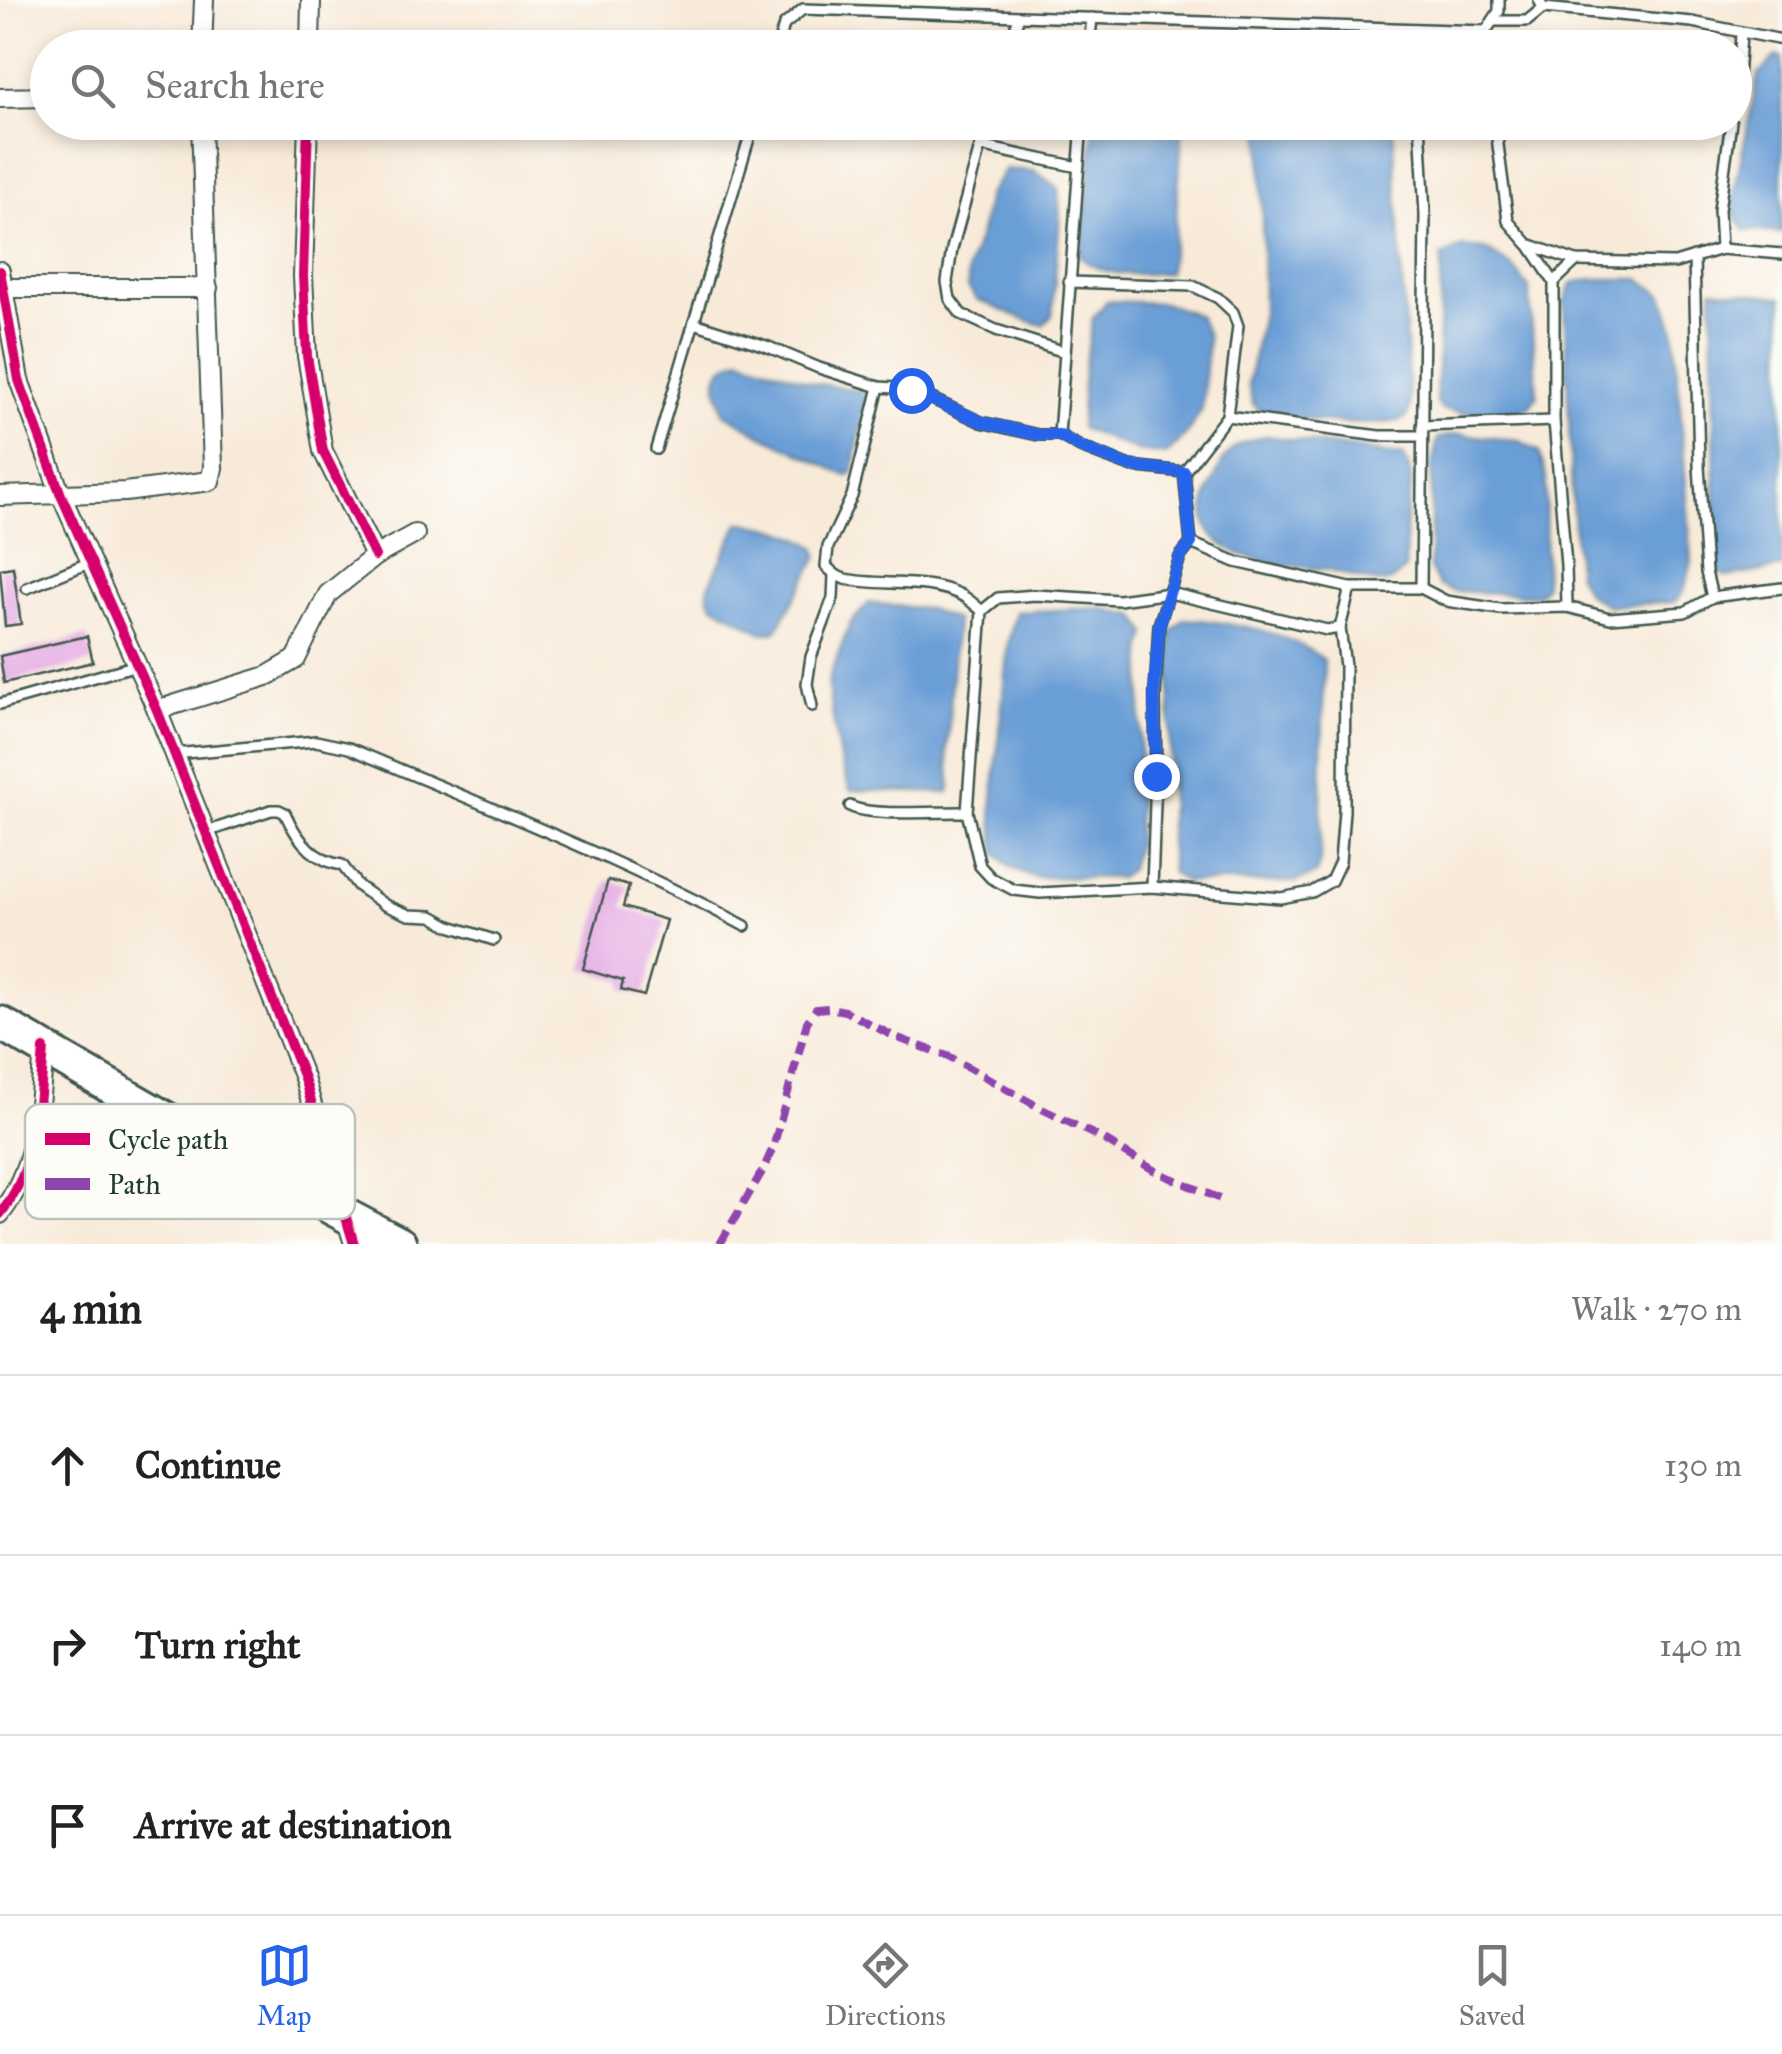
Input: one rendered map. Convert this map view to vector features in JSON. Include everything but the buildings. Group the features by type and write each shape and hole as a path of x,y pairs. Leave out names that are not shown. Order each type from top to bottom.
{"highway":[{"path":"0,1023 140,1104"},
{"path":"350,1231 400,1244"}],"street":[{"path":"203,30 204,0"},
{"path":"310,0 310,30"},
{"path":"0,98 30,97"},
{"path":"0,496 125,492 210,481 213,468 202,140"},
{"path":"308,140 304,276 307,356 323,451 375,556"},
{"path":"208,288 1,282 19,380 61,494 157,710 312,1104"},
{"path":"157,710 267,676 296,659 328,594 375,556 416,534"},
{"path":"39,1104 44,1050"},
{"path":"304,1078 308,1104"},
{"path":"0,1214 25,1171"}],"lane":[{"path":"1487,30 1499,11 1498,0"},
{"path":"1493,21 1527,21 1537,15 1541,4 1692,22 1725,30"},
{"path":"782,30 803,9 1451,30"},
{"path":"1015,30 1019,16"},
{"path":"1091,30 1092,18"},
{"path":"1752,36 1782,40"},
{"path":"656,449 749,140"},
{"path":"982,140 952,249 947,282 950,299 961,314 1064,352"},
{"path":"1059,435 1080,140"},
{"path":"1421,140 1425,215 1421,588"},
{"path":"1497,140 1508,221 1554,282 1554,421 1567,607"},
{"path":"1721,249 1719,210 1728,140"},
{"path":"980,146 1078,167"},
{"path":"1528,244 1576,261 1675,263 1721,249 1782,254"},
{"path":"1694,257 1700,466 1706,572 1712,596"},
{"path":"1554,282 1576,261"},
{"path":"1069,282 1193,286 1218,298 1232,312 1238,326 1227,416 1184,472 1191,543 1180,557 1159,626 1154,694 1152,887"},
{"path":"694,322 879,387 911,390 982,422 1038,435 1059,435 1130,466 1184,472"},
{"path":"879,387 852,496 828,547 826,566 834,575 846,579 910,583 946,590 965,597 982,611"},
{"path":"1227,416 1379,436 1554,421"},
{"path":"1191,543 1236,562 1350,588 1421,588 1446,602 1500,610 1567,607 1610,618 1685,612 1712,596 1782,588"},
{"path":"27,588 91,562"},
{"path":"812,706 807,684 809,670 833,598 834,575"},
{"path":"1340,628 1327,630 1170,594 1120,600 1035,595 998,598 982,611 967,812 980,866 991,878 1014,890 1040,893 1152,887 1281,898 1312,892 1331,880 1340,862 1344,811 1346,666 1340,628 1350,588"},
{"path":"0,704 137,665"},
{"path":"174,754 316,741 350,748 606,857 746,926"},
{"path":"850,806 874,812 967,812"},
{"path":"206,832 279,810 286,813 306,846 317,856 342,864 358,886 385,905 409,916 432,916 494,940"}],"water":[{"path":"1776,56 1782,57 1782,233 1744,230 1731,208 1745,140 1752,140 1752,105 1758,75"},
{"path":"1093,140 1182,140 1168,273 1111,272 1080,257"},
{"path":"1261,140 1394,140 1410,409 1406,418 1357,424 1265,415 1253,404 1248,384 1263,308"},
{"path":"1005,169 1035,171 1058,188 1060,216 1052,316 1043,325 977,300 968,287 968,268 988,195"},
{"path":"1462,247 1485,249 1513,267 1529,288 1537,395 1529,408 1474,413 1441,409 1436,401 1442,256"},
{"path":"1640,279 1663,295 1674,329 1692,561 1684,591 1674,602 1608,606 1588,594 1577,575 1564,302 1572,283"},
{"path":"1712,289 1782,297 1782,568 1726,577 1717,570 1716,557"},
{"path":"1107,301 1164,303 1198,315 1208,337 1202,409 1187,434 1166,455 1138,451 1080,428 1093,318"},
{"path":"741,358 814,383 858,390 866,396 853,472 847,476 724,413 717,380 723,368"},
{"path":"1459,434 1520,441 1539,452 1546,476 1545,586 1538,595 1453,591 1439,585 1430,568 1432,465 1438,438"},
{"path":"1266,436 1404,456 1411,483 1405,569 1395,579 1372,581 1252,558 1219,542 1208,529 1204,512 1210,489 1234,447"},
{"path":"739,523 779,530 816,547 818,557 776,631 763,633 710,599 708,588"},
{"path":"869,603 928,609 956,620 948,793 850,790 840,759 829,679 850,624"},
{"path":"1099,608 1135,615 1147,633 1143,647 1137,842 1130,869 1120,878 1034,877 1011,868 996,853 992,808 1008,643 1016,612"},
{"path":"1184,619 1257,629 1292,641 1324,660 1320,861 1316,874 1295,882 1185,882 1172,873 1171,632"}],"marked path":[{"path":"720,1244 773,1148 807,1022 816,1009 845,1011 895,1037 950,1057 1157,1172 1225,1201"}],"cycle path":[{"path":"307,140 303,276 307,356 323,451 375,556"},
{"path":"0,271 19,380 61,495 157,710 312,1104"},
{"path":"39,1104 44,1049"},
{"path":"0,1214 25,1167"},
{"path":"346,1219 354,1244"}],"route":[{"path":"911,390 982,422 1038,435 1059,435 1130,466 1184,472 1191,543 1180,557 1159,626 1154,694 1156,776"}]}
